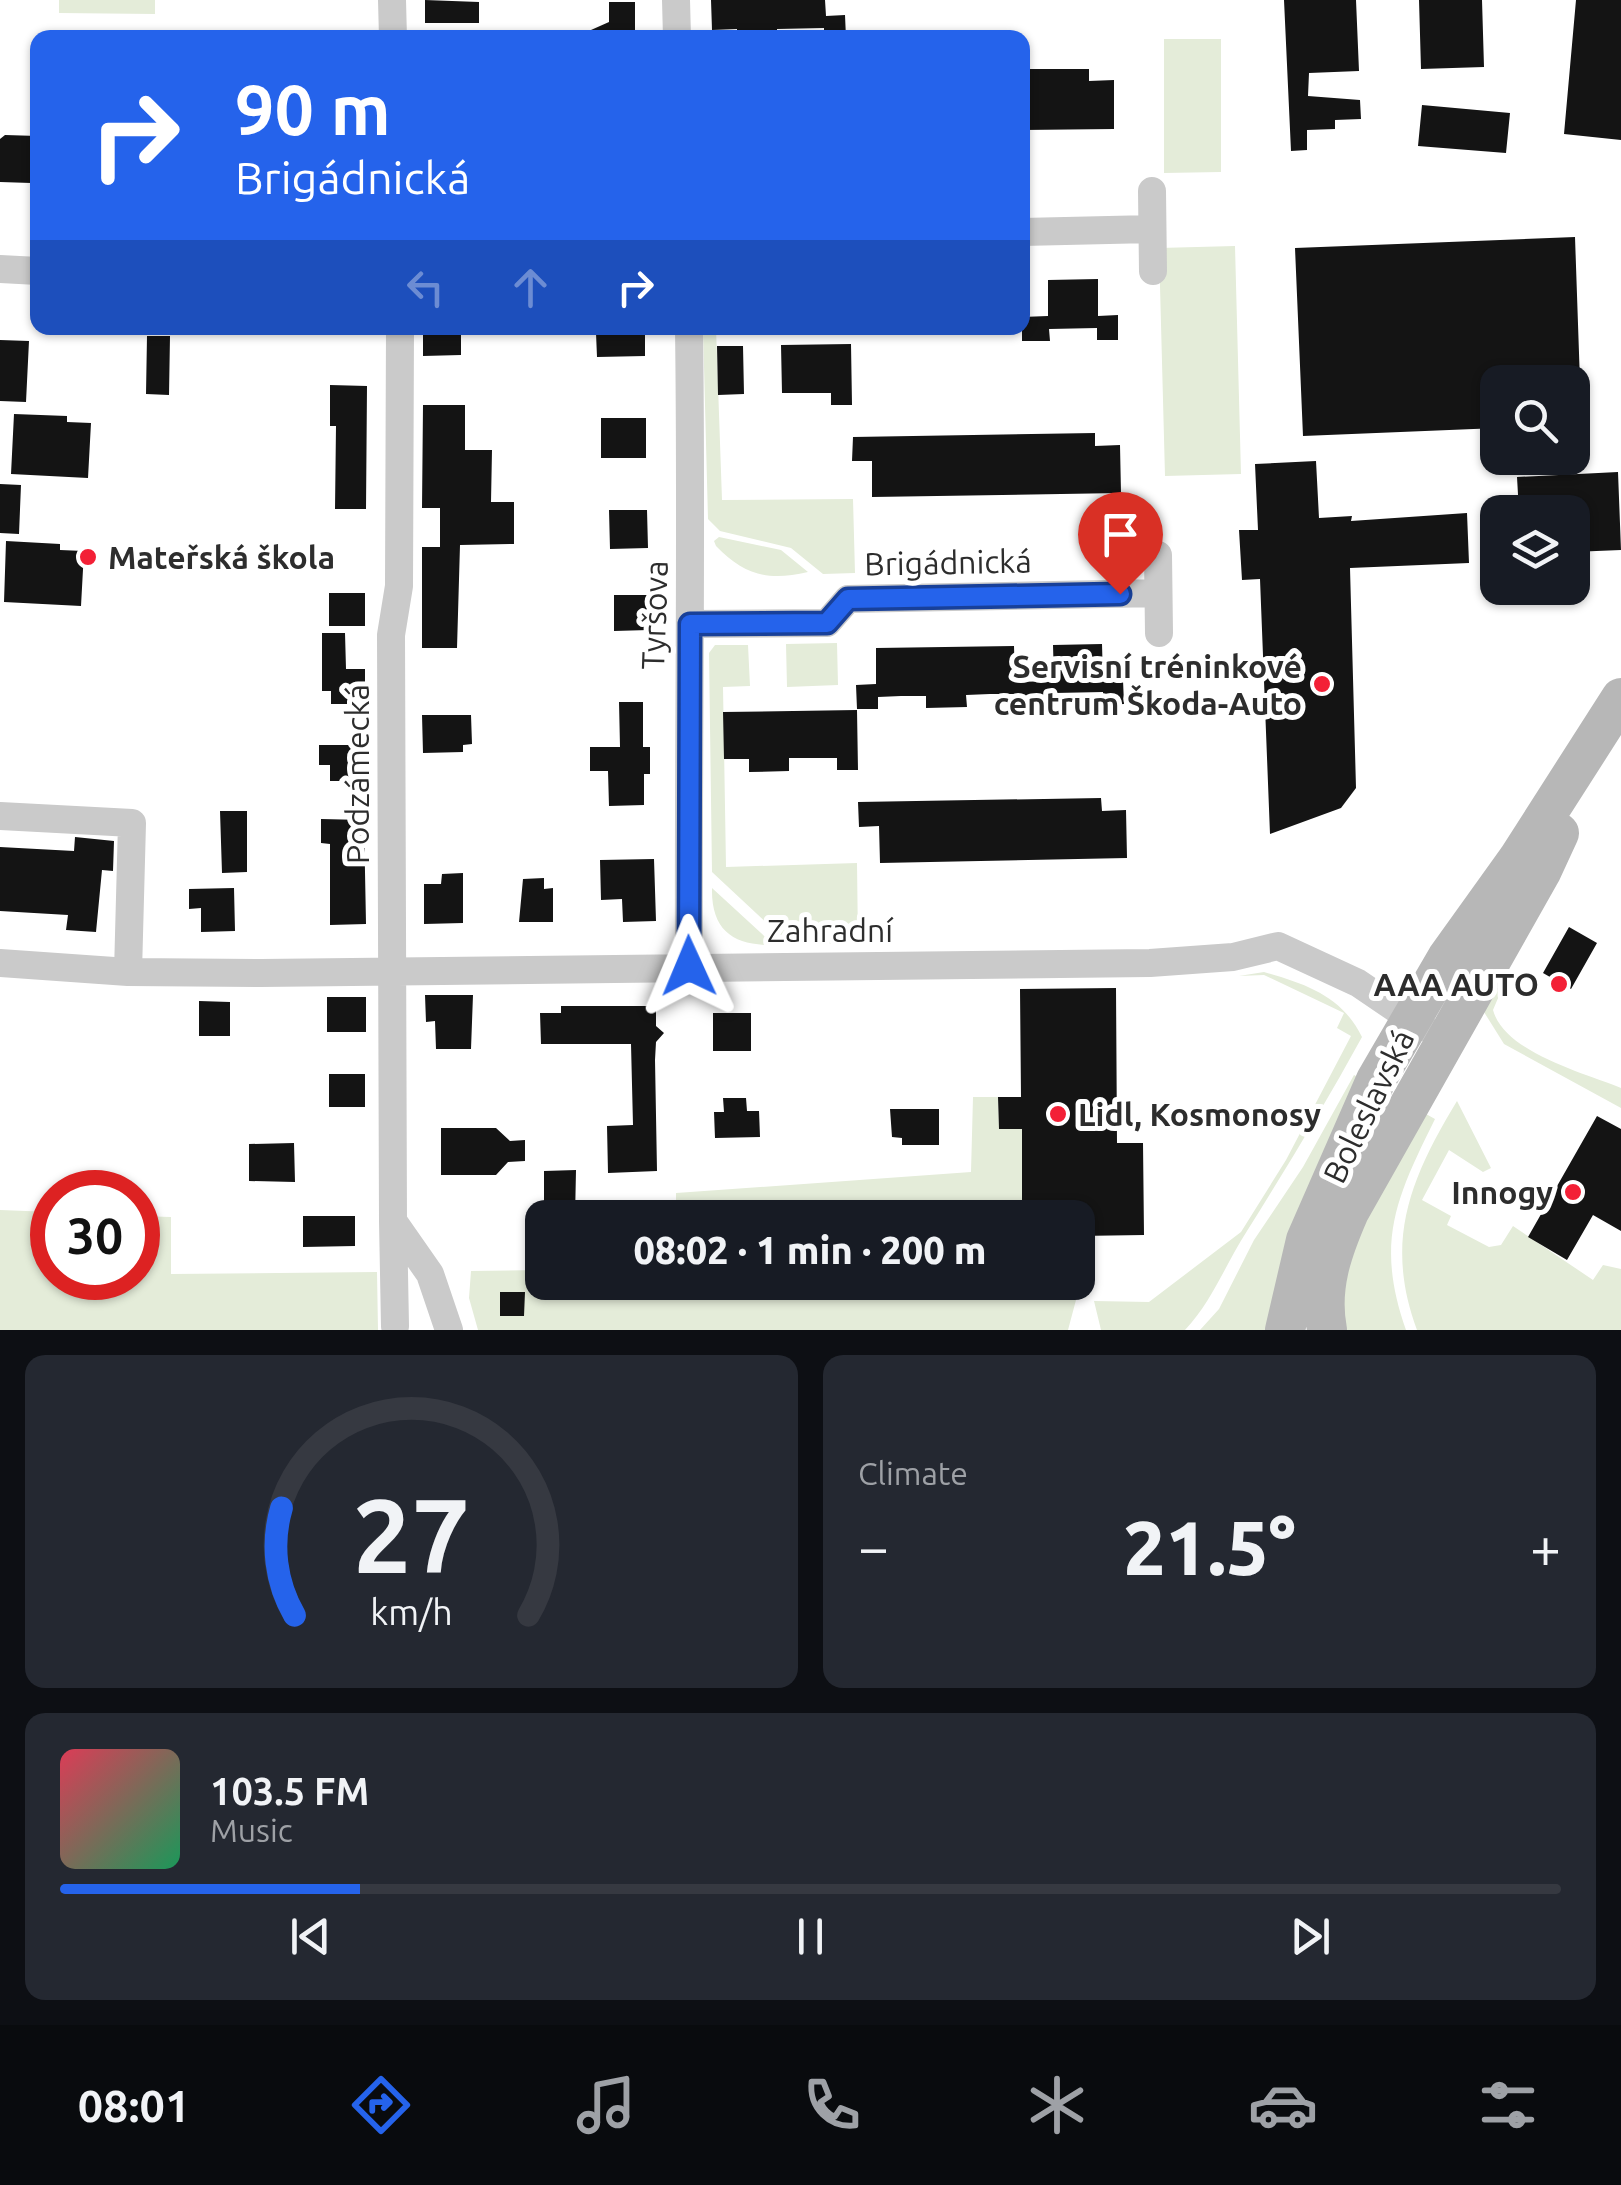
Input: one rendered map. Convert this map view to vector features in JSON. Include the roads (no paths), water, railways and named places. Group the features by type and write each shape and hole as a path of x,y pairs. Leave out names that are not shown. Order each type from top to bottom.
{"street":[{"path":"392,0 392,30"},
{"path":"676,0 676,30"},
{"path":"1152,191 1153,271"},
{"path":"1030,232 1152,229"},
{"path":"0,269 30,271"},
{"name":"Podzámecká","path":"395,1326 391,635 398,586 400,335"},
{"name":"Tyršova","path":"689,335 689,966"},
{"path":"1158,556 1159,633"},
{"name":"Brigádnická","path":"690,624 827,623 848,599 1158,593"},
{"path":"1326,1330 1325,1285 1339,1234 1541,872 1618,703"},
{"name":"Boleslavská","path":"1286,1330 1314,1217 1376,1080 1411,1019 1618,703"},
{"path":"0,816 132,824 128,972"},
{"name":"Zahradní","path":"0,964 128,972 1150,963 1233,956 1278,946 1358,983 1446,1041"},
{"path":"394,1222 430,1274 450,1330"}],"place":[{"name":"Mateřská škola","path":"88,557"},
{"name":"Servisní tréninkové centrum Škoda-Auto","path":"1322,684"},
{"name":"AAA AUTO","path":"1559,984"},
{"name":"Lidl, Kosmonosy","path":"1058,1114"},
{"name":"Innogy","path":"1573,1192"}]}
